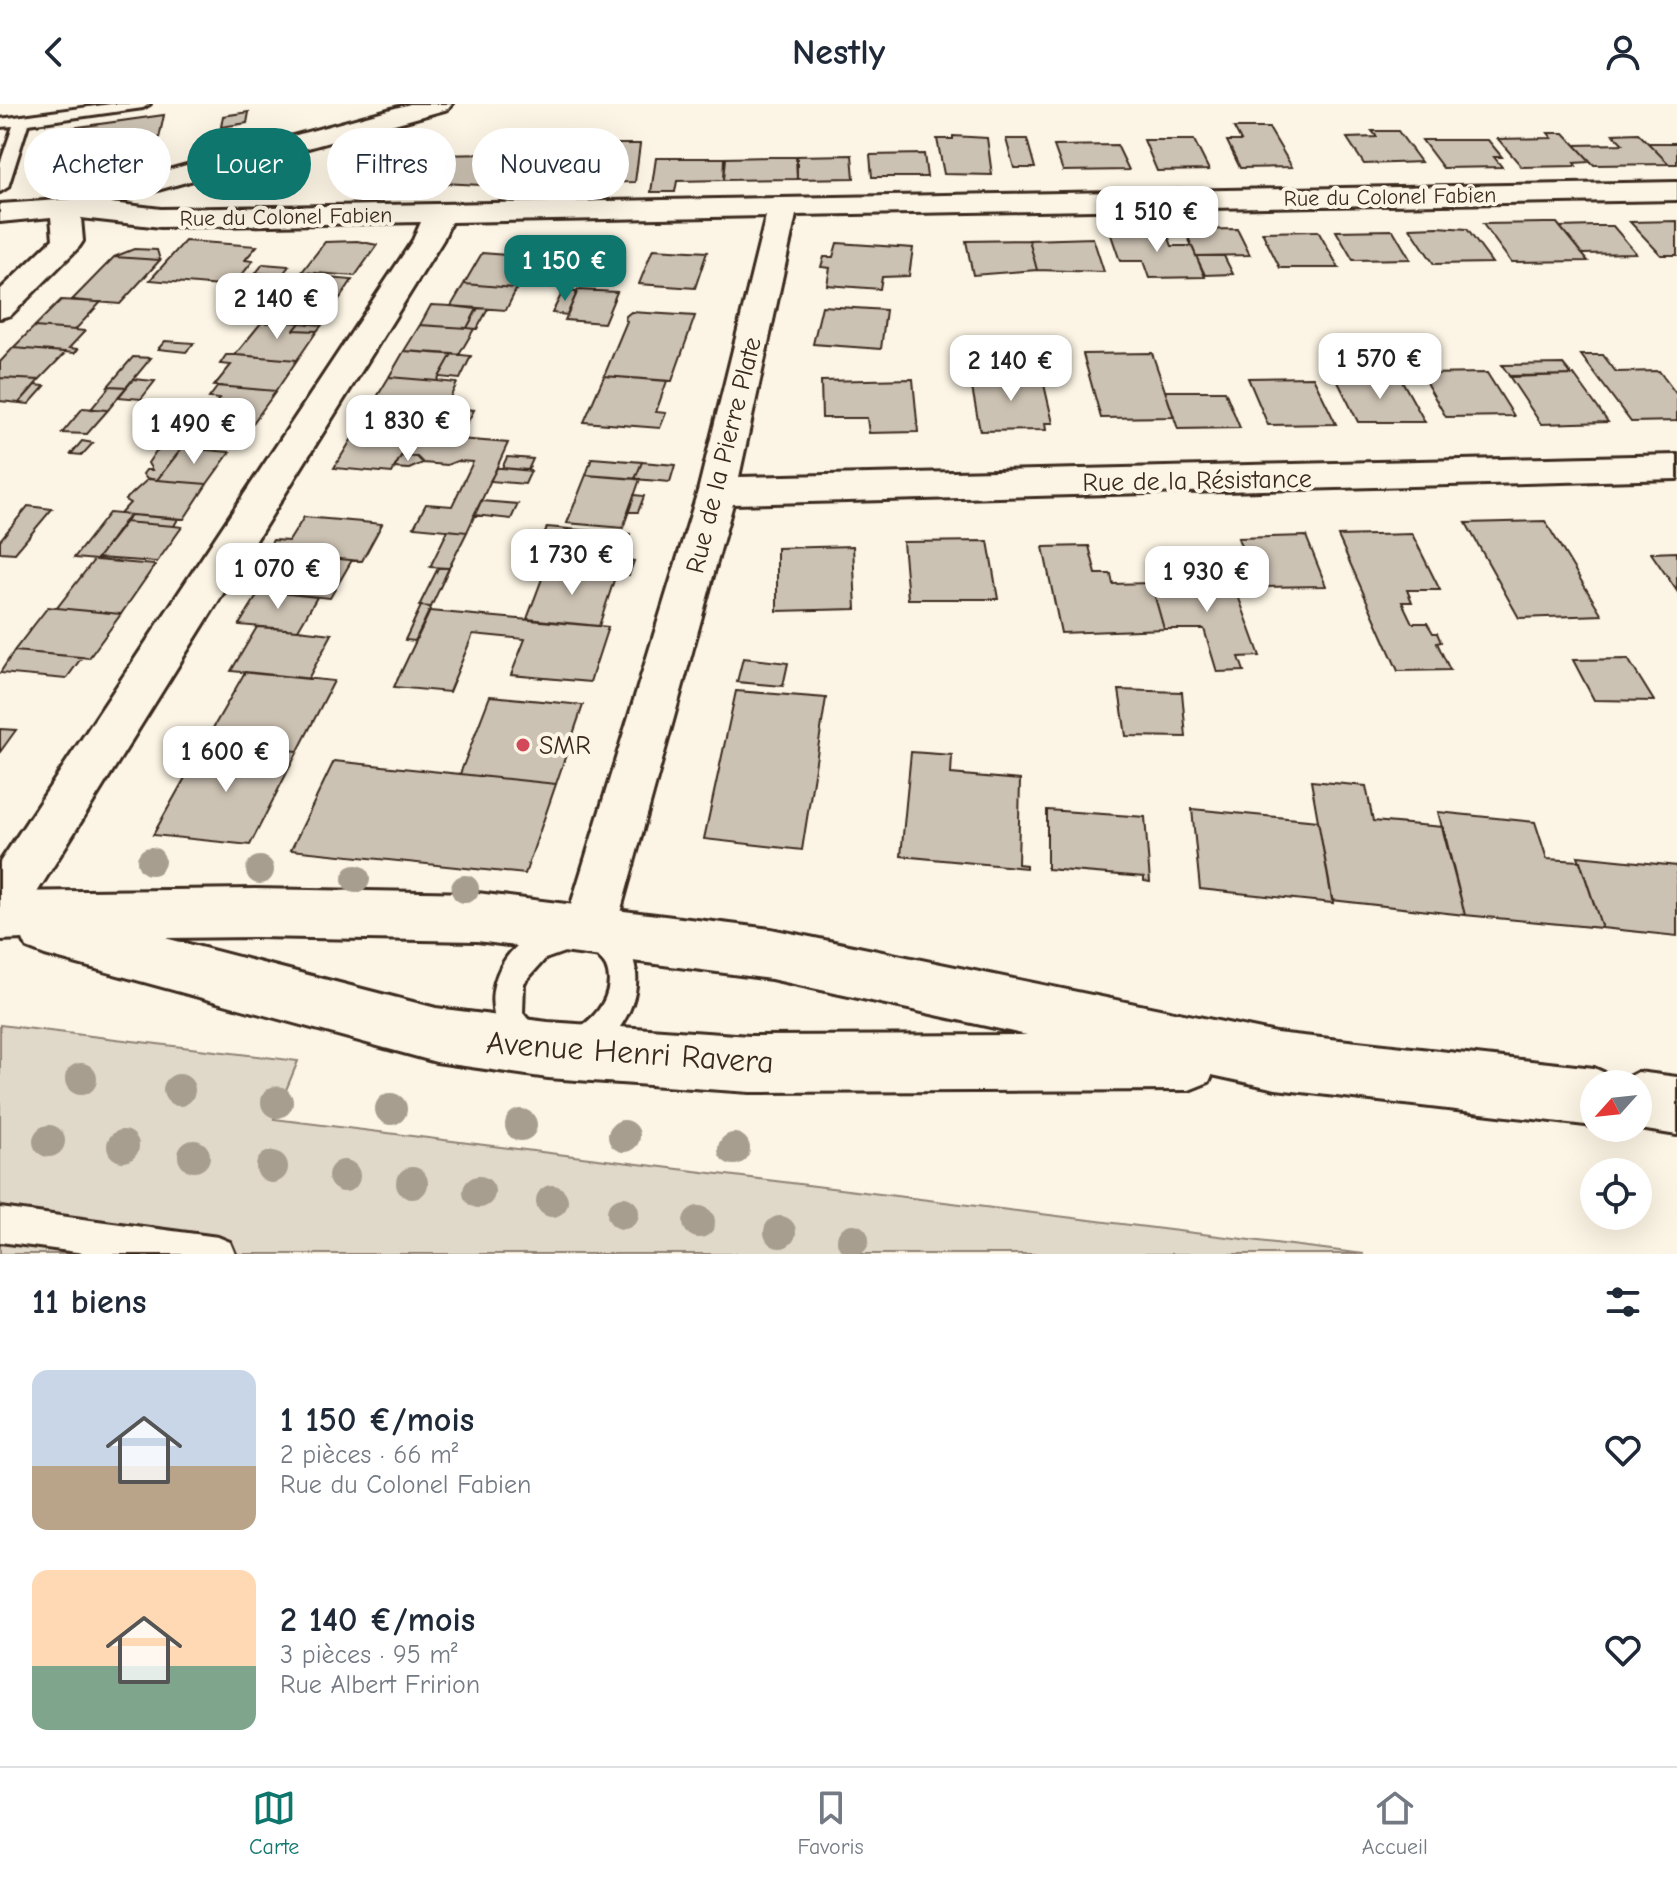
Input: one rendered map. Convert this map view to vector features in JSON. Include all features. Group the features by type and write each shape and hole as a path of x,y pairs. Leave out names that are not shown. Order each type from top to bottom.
{"street":[{"path":"0,232 65,207 439,104"},
{"name":"Rue du Colonel Fabien","path":"0,213 65,207 161,218 1677,191"},
{"path":"0,308 68,241 65,207"},
{"name":"Rue de la Pierre Plate","path":"589,931 717,491 783,207"},
{"path":"0,906 428,240 440,213"},
{"name":"Rue de la Résistance","path":"717,491 1677,467"},
{"name":"Avenue Henri Ravera","path":"0,917 255,913 477,917 771,954 1276,1061 1580,1095"},
{"name":"Avenue Henri Ravera","path":"0,917 436,1035 548,1050 750,1064 1276,1061"},
{"path":"1652,1103 1677,1106"}],"lane":[{"path":"61,115 76,104"},
{"path":"0,123 143,104"},
{"path":"0,187 22,120"},
{"path":"0,202 65,207"},
{"path":"589,931 618,960 623,980 620,1001 609,1020 592,1036 571,1046 548,1050 526,1039 511,1024 505,1002 510,979 523,958 542,943 589,931"},
{"path":"0,1225 218,1254"}],"shaded area":[{"path":"0,1025 298,1061 274,1119 1364,1254 0,1254"}],"building":[{"path":"249,112 247,123 221,127 223,116"},
{"path":"164,115 161,128 71,128"},
{"path":"1234,128 1269,128 1292,167 1240,168 1227,141 1241,141"},
{"path":"1372,131 1398,131 1421,162 1364,164 1347,138 1377,137"},
{"path":"1548,133 1564,133 1591,162 1574,163 1576,166 1522,167 1498,139 1552,138"},
{"path":"1638,133 1669,164 1594,165 1575,145 1623,144 1613,134"},
{"path":"953,136 987,138 992,175 944,174 937,139 953,139"},
{"path":"1006,139 1027,139 1035,168 1014,168"},
{"path":"1144,140 1194,140 1209,170 1157,171"},
{"path":"1422,140 1488,140 1502,157 1494,157 1502,167 1443,168"},
{"path":"1648,143 1677,143 1677,164 1669,164"},
{"path":"629,144 640,144 635,182 629,182"},
{"path":"1117,145 1129,170 1063,171 1054,146"},
{"path":"472,154 472,185 456,184 456,155"},
{"path":"924,154 927,177 872,177 870,155"},
{"path":"852,155 854,178 797,179 796,156"},
{"path":"797,157 797,179 724,180 725,158"},
{"path":"656,158 726,158 724,180 677,181 675,192 651,192"},
{"path":"1677,221 1677,255 1661,255 1630,222"},
{"path":"1557,223 1588,261 1511,262 1483,224"},
{"path":"1613,226 1636,253 1582,254 1560,227"},
{"path":"1410,228 1467,229 1492,263 1434,264"},
{"path":"1237,229 1250,255 1196,256 1185,230"},
{"path":"1166,230 1172,246 1192,246 1205,277 1149,278 1143,261 1120,261 1110,232"},
{"path":"1393,230 1410,259 1353,260 1336,231"},
{"path":"1318,231 1339,268 1280,268 1262,232"},
{"path":"1093,238 1104,272 1037,270 1029,240"},
{"path":"1029,240 1037,270 973,275 966,241"},
{"path":"185,241 257,246 245,260 253,261 232,287 150,280"},
{"path":"357,241 377,245 355,276 302,272 325,242"},
{"path":"837,243 913,248 909,276 882,277 880,289 827,285 830,268 821,267 824,257 833,257"},
{"path":"134,249 157,250 160,260 114,257"},
{"path":"653,249 707,252 695,288 639,284"},
{"path":"482,253 531,257 515,288 464,284"},
{"path":"1196,256 1224,256 1233,274 1205,275"},
{"path":"114,257 160,260 120,304 72,300"},
{"path":"263,264 289,266 282,275 256,273"},
{"path":"292,275 352,280 340,298 278,294"},
{"path":"464,284 517,288 506,310 451,306"},
{"path":"578,290 617,292 604,323 565,320"},
{"path":"563,291 577,292 567,315 552,313"},
{"path":"295,295 340,298 325,318 272,314 282,300 292,300"},
{"path":"61,300 101,302 75,330 34,327"},
{"path":"431,305 477,309 467,328 420,325"},
{"path":"822,306 886,310 881,349 813,344"},
{"path":"478,308 488,309 477,329 467,328"},
{"path":"631,312 695,316 672,381 604,376 627,321 626,316"},
{"path":"261,323 300,323 294,330 317,331 297,360 235,355"},
{"path":"300,323 322,325 317,331 294,330"},
{"path":"420,325 474,329 459,355 404,351"},
{"path":"34,327 85,331 69,348 78,349 75,353 13,348"},
{"path":"165,341 194,343 186,352 158,349"},
{"path":"13,348 66,352 39,380 0,378 0,362"},
{"path":"404,351 452,354 437,381 389,377"},
{"path":"1152,353 1174,417 1101,418 1083,354"},
{"path":"452,354 471,356 460,379 439,377"},
{"path":"226,355 297,360 276,391 214,386 231,365 220,364"},
{"path":"1581,355 1603,355 1616,372 1659,371 1677,395 1677,421 1631,422"},
{"path":"133,357 151,358 127,387 108,386"},
{"path":"1563,364 1572,375 1510,377 1502,365"},
{"path":"1487,373 1514,416 1446,417 1421,374"},
{"path":"1574,375 1608,422 1541,424 1509,376"},
{"path":"604,376 667,381 656,412 666,413 660,428 584,422"},
{"path":"1042,376 1053,423 1045,423 1046,430 980,431 970,377"},
{"path":"389,377 457,383 445,408 374,402"},
{"path":"1313,377 1336,424 1268,425 1248,378"},
{"path":"0,378 39,380 19,403 0,401"},
{"path":"133,379 155,381 141,399 118,397"},
{"path":"913,379 918,432 869,433 867,418 822,418 821,381"},
{"path":"1401,379 1425,422 1358,422 1337,380"},
{"path":"35,385 45,386 29,404 19,403"},
{"path":"110,386 127,387 108,410 91,409"},
{"path":"218,386 276,391 253,423 204,419 219,399 209,398"},
{"path":"1165,391 1225,391 1240,428 1178,429"},
{"path":"374,402 474,410 459,439 356,432"},
{"path":"83,408 108,410 87,434 62,433"},
{"path":"356,432 508,443 467,532 414,527 426,504 452,506 473,462 457,461 447,465 423,463 417,457 401,456 392,473 334,468"},
{"path":"82,441 93,443 82,455 71,454"},
{"path":"182,448 157,480 146,478 143,474 146,470 152,470 148,463 156,451"},
{"path":"182,448 230,452 207,484 157,480"},
{"path":"401,456 417,457 423,463 409,469 394,468"},
{"path":"507,457 533,459 528,470 502,468"},
{"path":"592,458 642,462 635,479 586,475"},
{"path":"642,462 675,465 670,482 635,479"},
{"path":"497,468 531,471 525,484 490,481"},
{"path":"586,475 640,479 623,528 567,523"},
{"path":"148,479 207,484 184,519 120,514 130,503 125,500"},
{"path":"634,495 644,496 638,512 628,512"},
{"path":"481,501 518,504 511,519 474,515"},
{"path":"28,506 52,509 15,553 0,552 0,540"},
{"path":"109,513 131,515 96,560 74,558"},
{"path":"131,515 178,519 174,526 124,522"},
{"path":"304,517 382,524 362,561 265,553 273,540 289,541"},
{"path":"1545,521 1602,615 1519,618 1466,523"},
{"path":"124,522 182,527 157,562 98,558"},
{"path":"547,527 568,529 557,561 535,559"},
{"path":"568,529 630,534 616,574 532,567 535,559 557,561"},
{"path":"448,530 467,532 449,568 430,567"},
{"path":"1412,534 1440,590 1407,590 1412,602 1402,602 1412,623 1427,623 1433,633 1437,633 1441,642 1437,643 1450,670 1398,671 1338,536"},
{"path":"1306,536 1326,586 1256,587 1238,538"},
{"path":"988,541 998,599 908,599 903,542"},
{"path":"853,546 856,609 777,611 777,548"},
{"path":"1089,546 1096,574 1111,574 1113,584 1151,583 1164,629 1061,633 1043,547"},
{"path":"1677,552 1677,591 1651,553"},
{"path":"281,554 352,560 330,598 260,591"},
{"path":"94,560 155,565 121,614 57,608"},
{"path":"621,560 634,561 629,575 616,574"},
{"path":"438,568 449,568 431,607 419,606"},
{"path":"546,568 616,574 599,626 527,619"},
{"path":"1229,571 1260,656 1239,657 1244,671 1217,672 1204,629 1164,629 1151,583 1160,583 1157,573"},
{"path":"260,591 317,597 298,630 239,625"},
{"path":"421,606 431,607 415,641 405,640"},
{"path":"48,607 121,614 89,658 14,651"},
{"path":"430,611 608,627 590,682 511,675 525,639 473,634 449,692 394,687"},
{"path":"257,627 332,634 308,679 231,671"},
{"path":"14,651 82,657 66,679 0,673"},
{"path":"743,658 788,663 783,686 737,682"},
{"path":"1628,659 1654,701 1594,700 1573,660"},
{"path":"245,672 334,681 298,751 205,742"},
{"path":"1119,690 1182,692 1186,737 1126,736"},
{"path":"736,691 826,698 802,850 704,839"},
{"path":"490,696 583,705 556,784 460,774"},
{"path":"0,729 16,730 0,752"},
{"path":"205,742 298,751 250,845 153,835"},
{"path":"911,752 952,755 951,774 1020,780 1018,864 1026,865 1026,868 901,856"},
{"path":"334,761 556,784 525,874 291,850"},
{"path":"1311,781 1366,786 1373,821 1443,827 1465,915 1332,900"},
{"path":"1192,809 1318,821 1333,903 1200,889"},
{"path":"1047,810 1145,817 1150,882 1144,881 1144,877 1047,869"},
{"path":"1438,812 1535,822 1547,859 1580,861 1602,928 1465,915"},
{"path":"1578,856 1677,866 1677,936 1602,928"}],"place":[{"name":"SMR","path":"523,745"}]}
